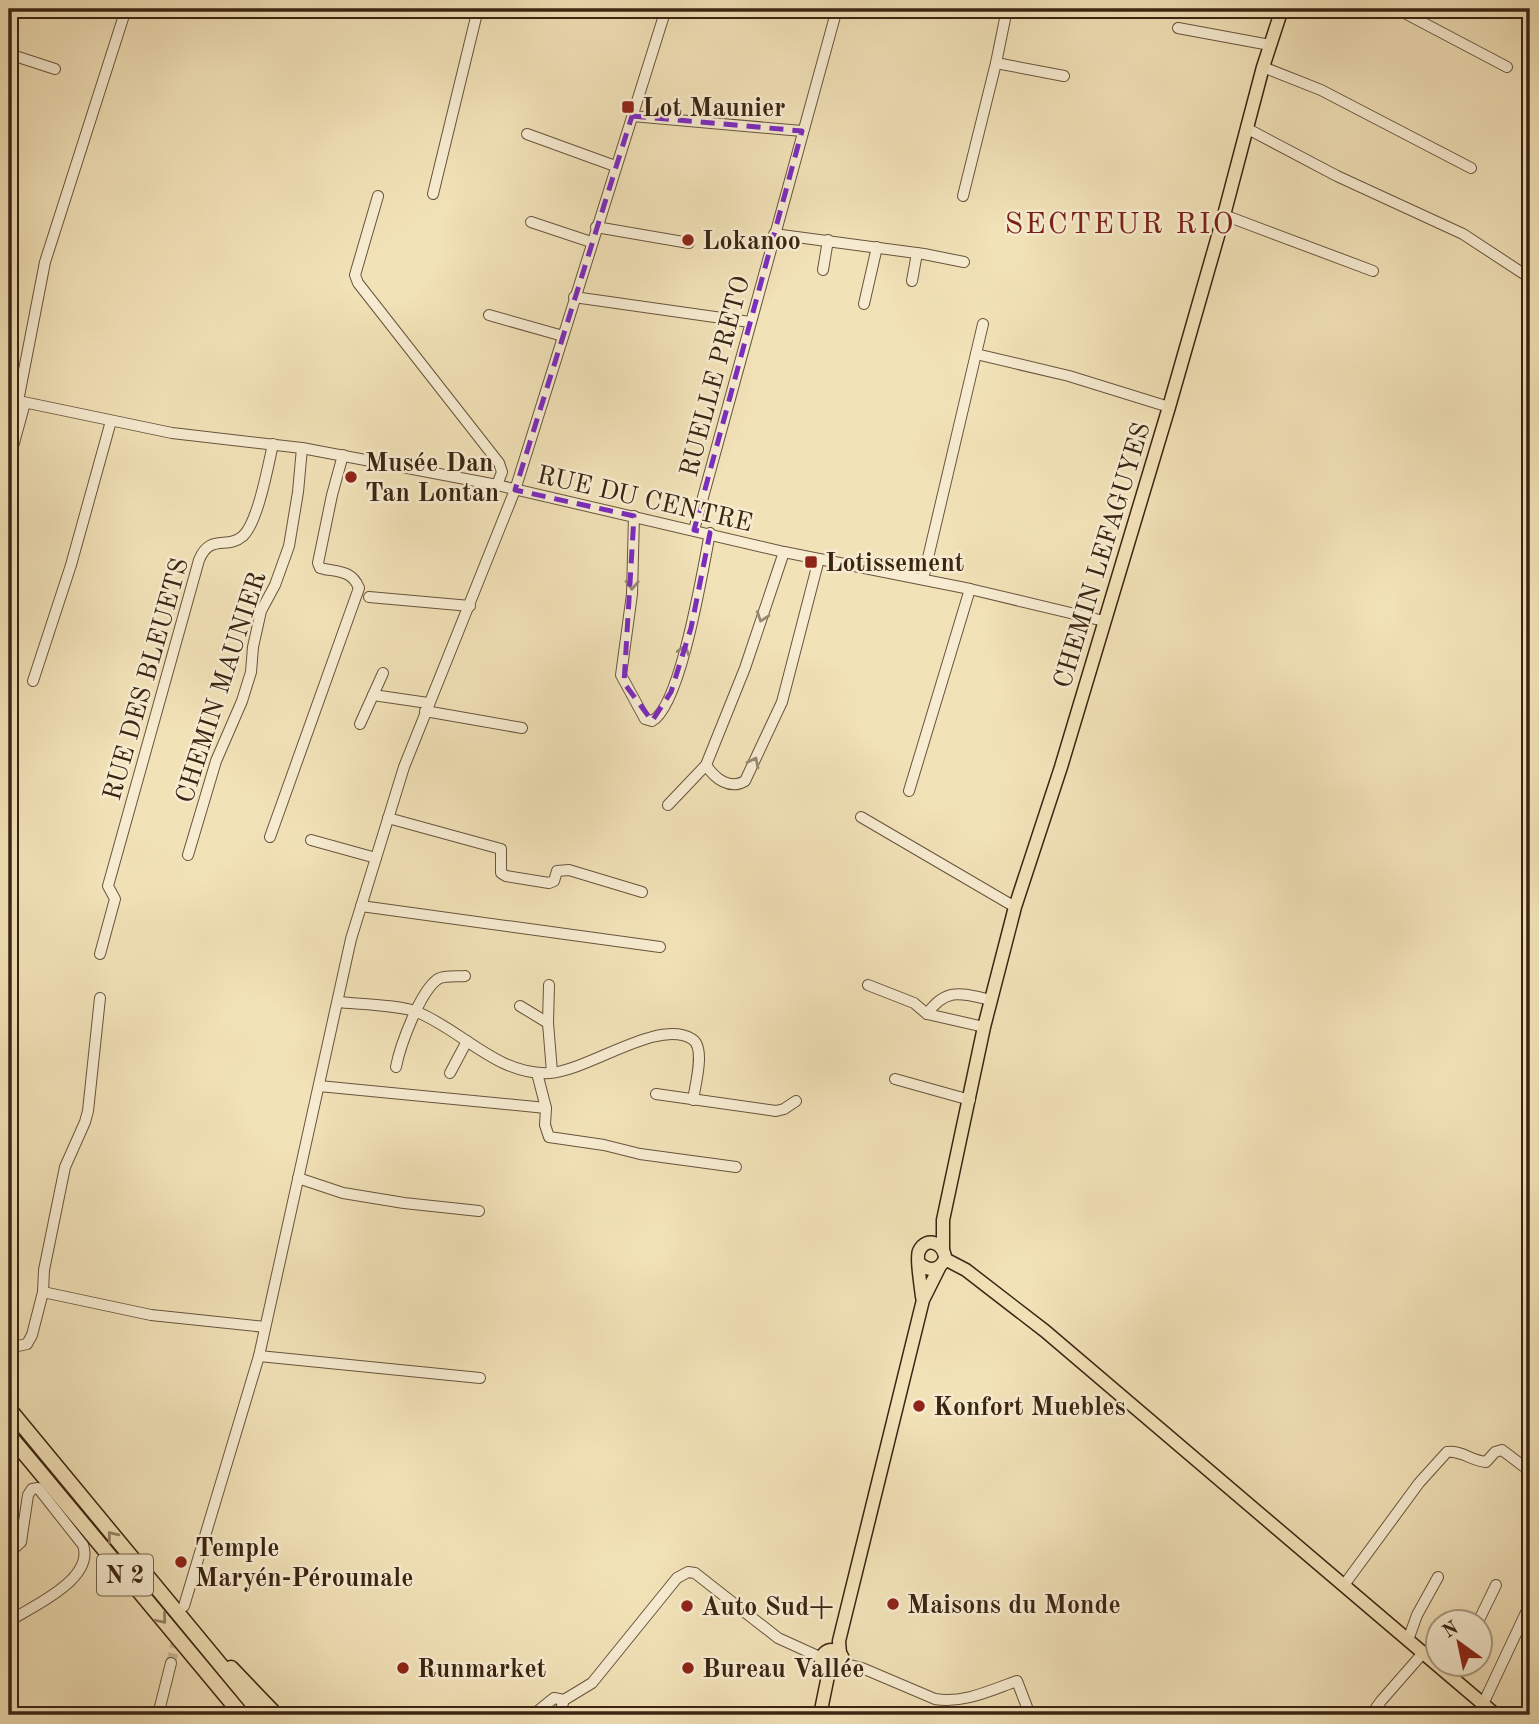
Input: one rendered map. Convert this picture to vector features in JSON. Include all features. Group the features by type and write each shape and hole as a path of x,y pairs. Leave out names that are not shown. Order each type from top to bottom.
{"highway":[{"name":"N 2","path":"9,1409 262,1715"},
{"name":"N 2","path":"9,1435 242,1715"},
{"path":"203,1645 241,1675 276,1715"}],"main road":[{"name":"CHEMIN LEFAGUYES","path":"834,1653 923,1300 942,1259 943,1220 984,1027 1015,907 1061,767 1169,407 1263,67 1282,9"},
{"name":"CHEMIN LEFAGUYES","path":"924,1244 943,1220"},
{"path":"931,1242 938,1244 942,1259 932,1270 919,1263 917,1256 924,1244 931,1242"},
{"path":"942,1259 966,1270 1045,1331 1423,1653"},
{"name":"CHEMIN LEFAGUYES","path":"919,1263 923,1300"},
{"path":"820,1715 829,1671 824,1667 834,1653"},
{"path":"1453,1678 1496,1715"}],"street":[{"path":"9,461 17,401 45,262 126,9"},
{"path":"433,194 478,9"},
{"path":"184,1606 259,1356 351,939 388,818 427,707 516,490 591,242 666,9"},
{"name":"RUELLE PRETO","path":"694,530 837,9"},
{"path":"962,196 1007,9"},
{"path":"1397,9 1507,67"},
{"path":"1178,28 1270,45"},
{"path":"9,54 55,69"},
{"path":"996,63 1064,76"},
{"path":"1263,67 1321,90 1471,168"},
{"path":"632,116 802,131"},
{"path":"1246,128 1337,176 1463,234 1530,278"},
{"path":"527,134 615,166"},
{"path":"378,196 355,275 358,284 499,463 502,472 497,485"},
{"path":"1224,215 1373,271"},
{"path":"531,222 591,242"},
{"path":"596,227 689,243"},
{"path":"774,234 877,247 964,262"},
{"path":"823,270 828,240"},
{"path":"864,304 877,247"},
{"path":"912,281 917,253"},
{"path":"574,298 750,322"},
{"path":"489,315 563,336"},
{"path":"923,579 983,324"},
{"path":"976,354 1069,376 1169,407"},
{"name":"RUE DU CENTRE","path":"17,401 172,433 302,448 497,485 784,552 970,589 1104,621"},
{"path":"33,681 71,565 111,421"},
{"name":"RUE DES BLEUETS","path":"100,954 115,899 108,886 199,560 209,545 236,541 250,528 273,444"},
{"name":"CHEMIN MAUNIER","path":"188,855 216,761 242,701 251,672 261,611 275,584 289,546 302,448"},
{"path":"270,837 359,588 349,573 320,568 318,563 343,455"},
{"path":"634,516 632,594 621,675 645,719 652,721 662,712 671,692 691,628 710,533"},
{"path":"668,805 706,765 745,668 784,552"},
{"path":"706,765 729,785 738,785 745,781 782,702 819,559"},
{"path":"909,791 970,589"},
{"path":"369,597 470,606"},
{"path":"360,724 383,673"},
{"path":"373,695 522,728"},
{"path":"861,817 1015,907"},
{"path":"388,818 500,849 501,873 506,876 549,883 554,881 557,871 561,869 642,892"},
{"path":"311,840 376,858"},
{"path":"361,906 660,947"},
{"path":"396,1067 415,1011 437,980 443,977 465,976"},
{"path":"549,985 548,1023 552,1072"},
{"path":"868,985 914,1003 927,1014 984,1027"},
{"path":"927,1014 939,1001 957,992 991,1000"},
{"path":"9,1344 27,1344 32,1335 43,1292 44,1269 65,1167 88,1111 100,998"},
{"path":"338,1002 415,1011 503,1063 537,1073 580,1066 645,1038 664,1034 688,1037 696,1042 700,1052 693,1100"},
{"path":"520,1006 548,1023"},
{"path":"450,1073 467,1041"},
{"path":"537,1073 546,1108 545,1125 549,1137 604,1145 640,1154 736,1167"},
{"path":"895,1079 970,1100"},
{"path":"319,1086 546,1108"},
{"path":"656,1094 776,1111 796,1101"},
{"path":"298,1178 343,1193 479,1211"},
{"path":"43,1292 151,1315 265,1327"},
{"path":"259,1356 480,1378"},
{"path":"1344,1585 1419,1483 1447,1452 1458,1452 1482,1462 1502,1450 1523,1466 1530,1467"},
{"path":"9,1553 21,1542 28,1495 32,1489 38,1488 85,1550 85,1558 74,1580 9,1621"},
{"path":"553,1715 561,1709 564,1700 592,1683 677,1578 688,1572 695,1573 778,1638 834,1653 935,1699 961,1700 1017,1681 1030,1715"},
{"path":"1408,1640 1417,1615 1438,1577"},
{"path":"1486,1608 1496,1585"},
{"path":"1483,1704 1530,1604"},
{"path":"1371,1715 1423,1653"},
{"path":"158,1715 171,1663"},
{"path":"533,1715 554,1698 564,1700"}],"highlighted area":[{"path":"632,116 802,131 694,530 710,533 691,628 671,692 652,721 624,683 634,516 515,490"}],"tunnel":[{"path":"171,1663 178,1633"}],"place":[{"name":"Lot Maunier","path":"628,107"},
{"name":"Lokanoo","path":"688,240"},
{"name":"Musée Dan Tan Lontan","path":"351,477"},
{"name":"Lotissement","path":"811,562"},
{"name":"Konfort Muebles","path":"919,1406"},
{"name":"Temple Maryén-Péroumale","path":"181,1562"},
{"name":"Maisons du Monde","path":"893,1604"},
{"name":"Auto Sud+","path":"687,1606"},
{"name":"Runmarket","path":"403,1668"},
{"name":"Bureau Vallée","path":"688,1668"}],"district":[{"name":"SECTEUR RIO","path":"1120,223"}]}
